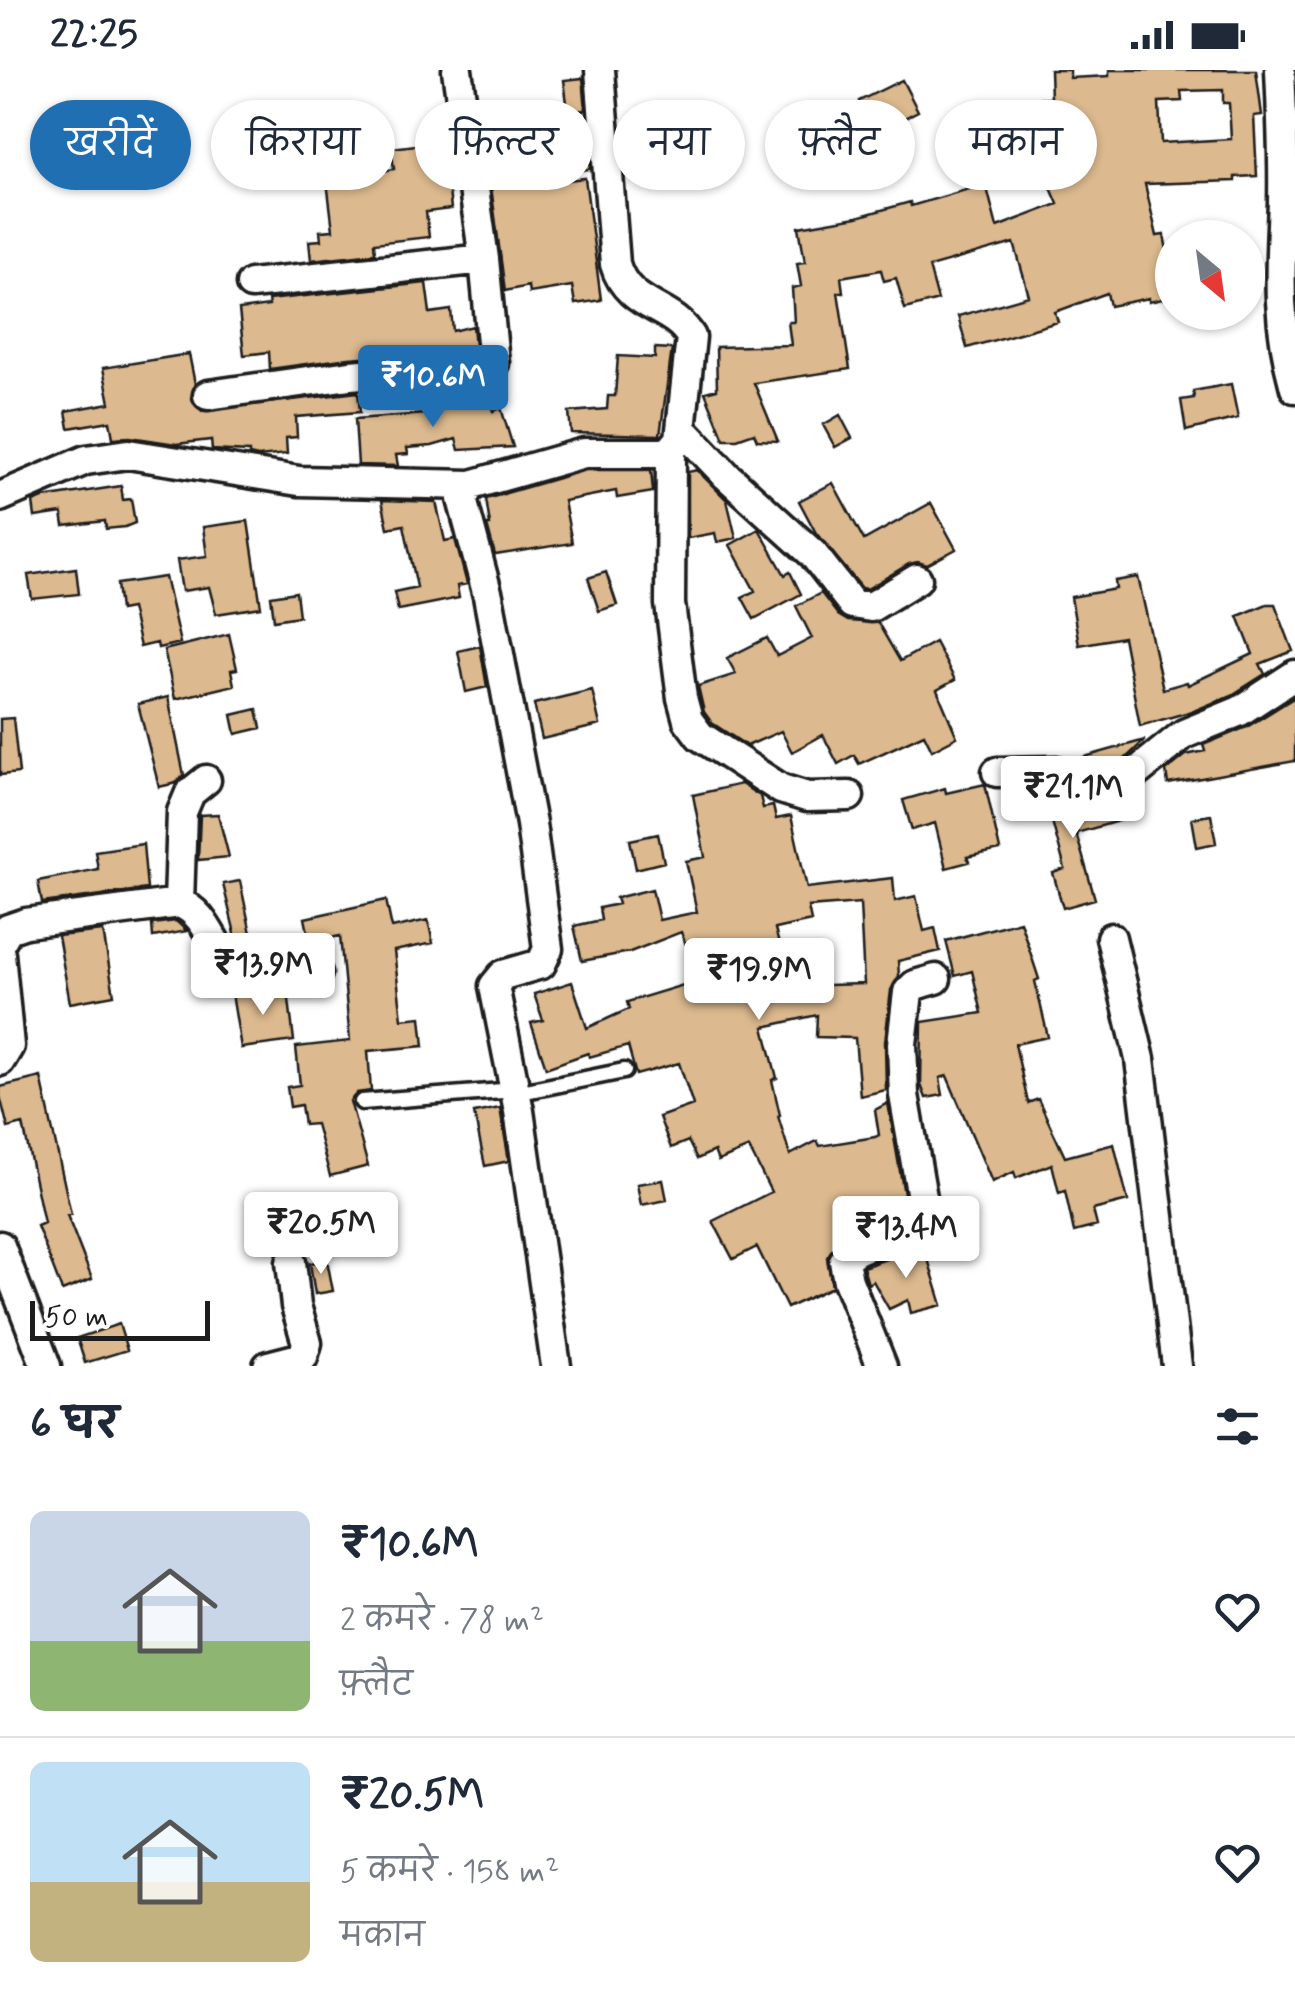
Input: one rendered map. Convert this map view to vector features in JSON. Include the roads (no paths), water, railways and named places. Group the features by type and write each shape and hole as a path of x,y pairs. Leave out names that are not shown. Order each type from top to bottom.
{"street":[{"path":"208,395 350,375 484,372 494,363 484,260 456,70"},
{"path":"600,70 619,279 628,291 680,324 691,338 677,440 670,604 688,720 700,736 781,789 807,797 849,796"},
{"path":"1280,70 1283,202 1278,275 1295,388"},
{"path":"251,284 484,260"},
{"path":"0,497 86,460 128,454 298,481 471,485 584,453 677,440 740,488 813,554 852,604 871,607 917,579"},
{"path":"471,485 462,498 463,510 488,596 531,824 548,950 541,964 502,974 494,986 516,1091 556,1366"},
{"path":"997,772 1056,771 1081,788 1100,790 1132,776 1184,734 1240,710 1295,674"},
{"path":"179,903 182,812 190,794 206,780"},
{"path":"0,944 8,930 26,923 179,903 194,910 225,959 244,975 316,973"},
{"path":"1111,938 1140,1059 1177,1366"},
{"path":"0,954 9,1046 0,1061"},
{"path":"882,1366 848,1281 844,1261 859,1248 919,1230 926,1220 904,1094 902,1044 908,992 915,985 936,979"},
{"path":"0,1246 46,1366"},
{"path":"268,1366 303,1356 307,1343 296,1306 292,1262"}],"lane":[{"path":"362,1102 516,1091 624,1072"}]}
